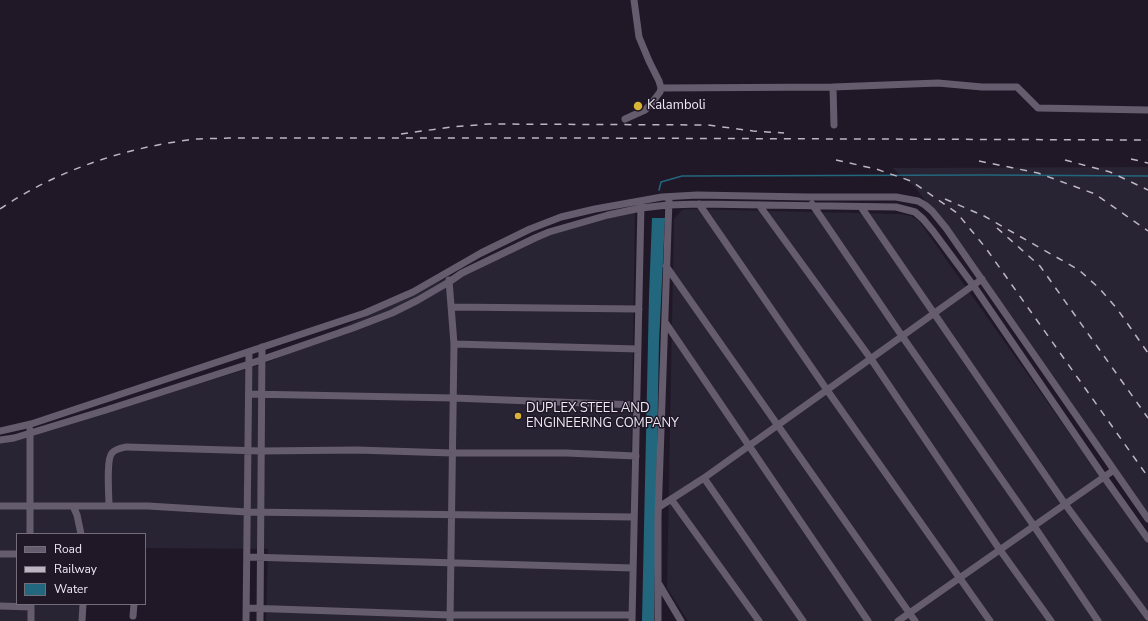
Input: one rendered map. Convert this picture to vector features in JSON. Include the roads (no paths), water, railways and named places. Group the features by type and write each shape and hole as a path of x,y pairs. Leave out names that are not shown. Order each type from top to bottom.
{"street":[{"path":"625,119 648,107 657,97 661,88 639,37 634,0"},
{"path":"661,88 833,87 938,83 982,87 1017,87 1038,108 1148,110"},
{"path":"833,87 834,125"},
{"path":"0,431 30,424 365,313 413,292 481,253 561,217 642,200 697,195 896,197 918,201 932,211 946,228 1148,519"},
{"path":"658,621 659,507 665,322 666,197"},
{"path":"808,197 1098,621"},
{"path":"246,608 450,618 632,618 642,200"},
{"path":"699,204 827,390 990,621"},
{"path":"0,440 30,433 262,360 353,328 392,313 418,300 462,273 535,238 555,230 608,215 665,205 699,204 896,208 915,212 923,219 973,285 1148,539"},
{"path":"759,205 871,359 1000,550 1051,621"},
{"path":"861,207 1065,504 1148,617"},
{"path":"666,266 915,621"},
{"path":"448,272 454,344 450,618"},
{"path":"659,507 704,478 982,280"},
{"path":"452,306 639,309"},
{"path":"665,322 868,621"},
{"path":"454,344 638,349"},
{"path":"260,621 262,347"},
{"path":"246,621 249,352"},
{"path":"249,394 453,398 637,405"},
{"path":"30,424 30,533"},
{"path":"109,506 110,454 119,449 126,448 261,451 357,450 566,453 636,456"},
{"path":"898,621 1114,470"},
{"path":"704,478 803,621"},
{"path":"671,499 759,621"},
{"path":"0,506 148,506 247,512 634,517"},
{"path":"73,506 77,515 81,533"},
{"path":"0,554 16,554"},
{"path":"247,557 633,568"},
{"path":"658,583 681,621"},
{"path":"0,606 31,605 31,621"},
{"path":"82,621 83,605"},
{"path":"133,616 134,605"}],"water":[{"path":"652,218 665,218 659,342 654,621 642,621 649,296"}],"waterway":[{"path":"659,190 661,182 682,176 1148,176"}],"railway":[{"path":"401,134 451,127 489,124 708,125 753,131 784,133"},
{"path":"0,209 21,195 44,183 90,164 138,149 198,139 574,138 1148,140"},
{"path":"1131,159 1148,163"},
{"path":"836,160 876,169 911,181 957,213 985,247 1148,477"},
{"path":"1065,160 1110,172 1148,190"},
{"path":"979,161 1038,173 1095,194 1148,231"},
{"path":"945,199 984,216 1079,270 1100,289 1118,310 1148,353"},
{"path":"997,228 1040,266 1148,418"}],"place":[{"name":"Kalamboli","path":"638,106"},
{"name":"DUPLEX STEEL AND ENGINEERING COMPANY","path":"518,416"}]}
